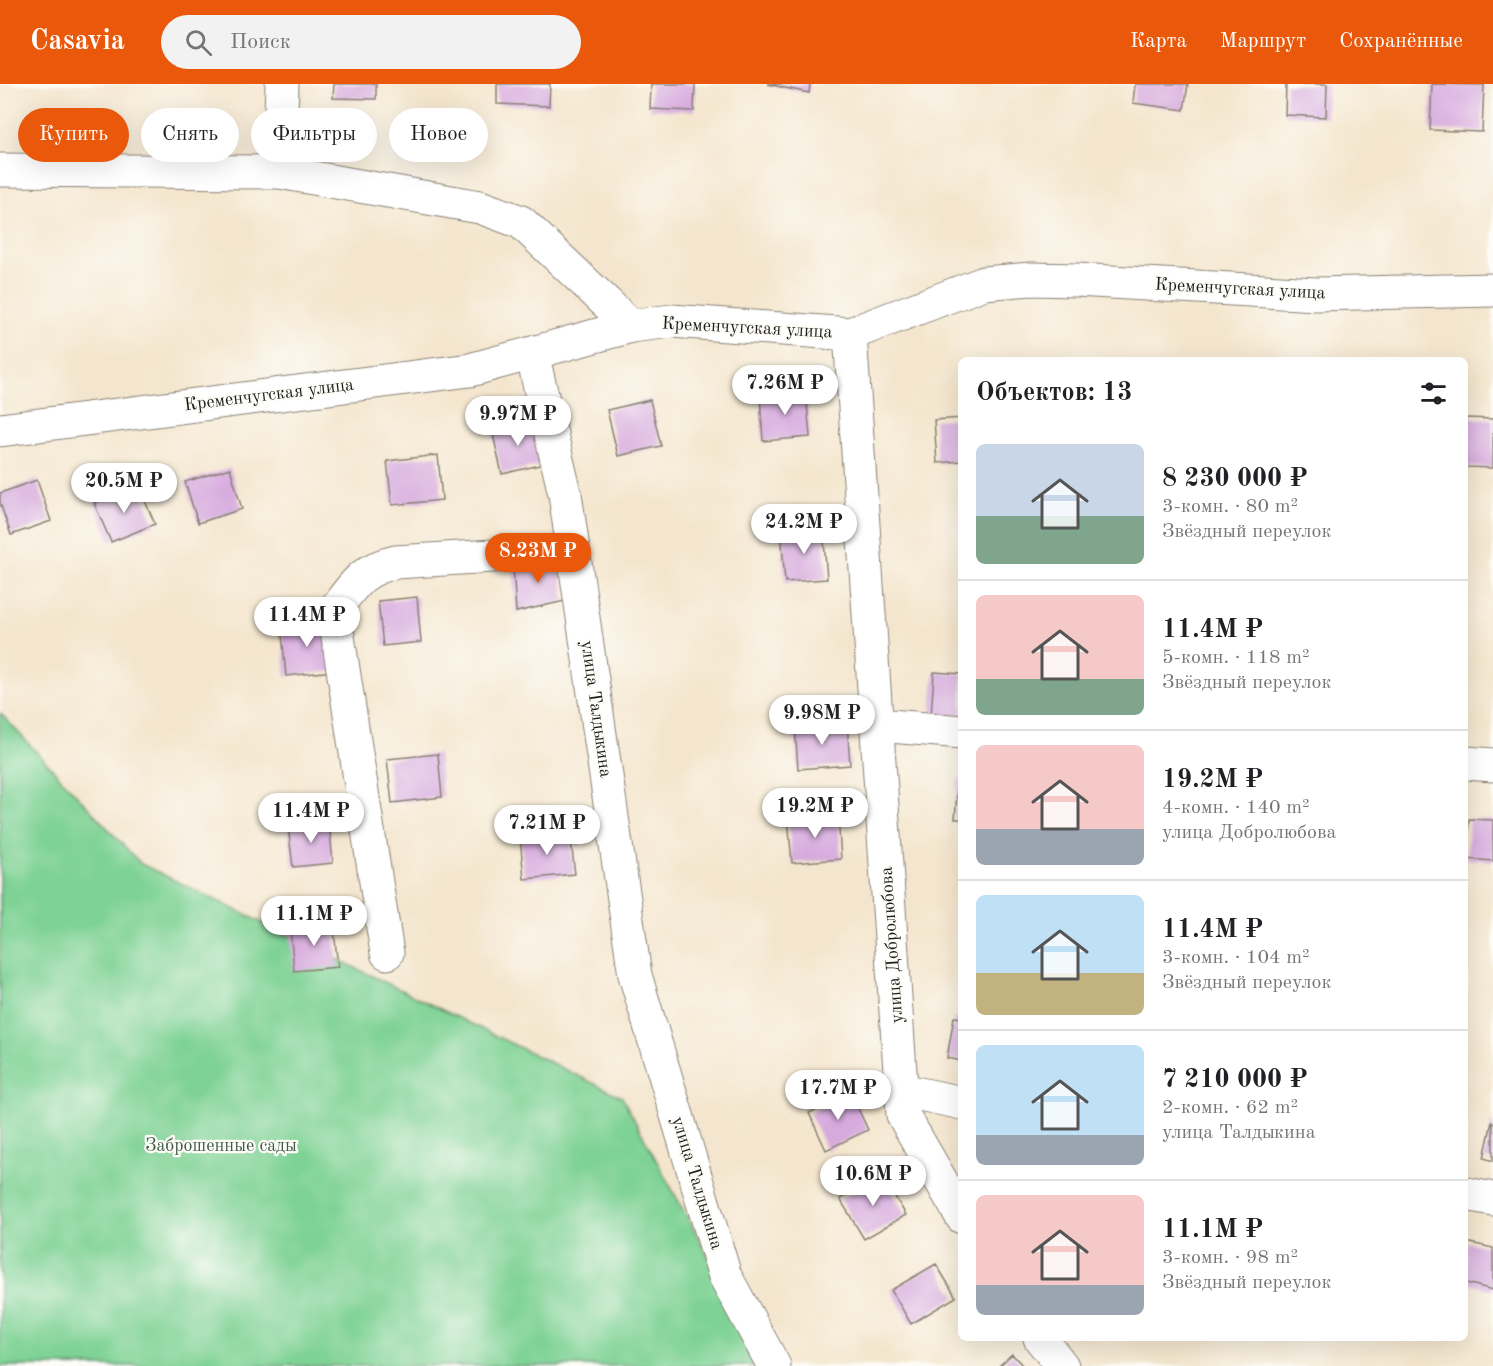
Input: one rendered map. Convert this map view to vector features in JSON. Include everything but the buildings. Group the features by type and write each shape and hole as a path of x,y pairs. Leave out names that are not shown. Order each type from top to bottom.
{"street":[{"path":"279,172 282,84"},
{"path":"0,170 279,172 480,207 520,222 631,326"},
{"name":"Кременчугская улица","path":"0,430 471,370 631,326 672,321 850,334 984,283 1031,279 1316,294 1493,290"},
{"name":"улица Добролюбова","path":"850,334 879,725 903,1115 958,1210"},
{"name":"улица Талдыкина","path":"532,353 565,494 635,975 725,1276 774,1366"},
{"path":"387,953 334,611 358,579 376,566 396,562 573,551"},
{"path":"879,725 958,732"},
{"path":"1468,763 1493,765"},
{"path":"901,1090 958,1103"},
{"path":"1468,1194 1493,1199"},
{"path":"1042,1341 1062,1366"}],"green space":[{"name":"Заброшенные сады","path":"0,713 141,864 622,1097 768,1366 0,1366"}]}
